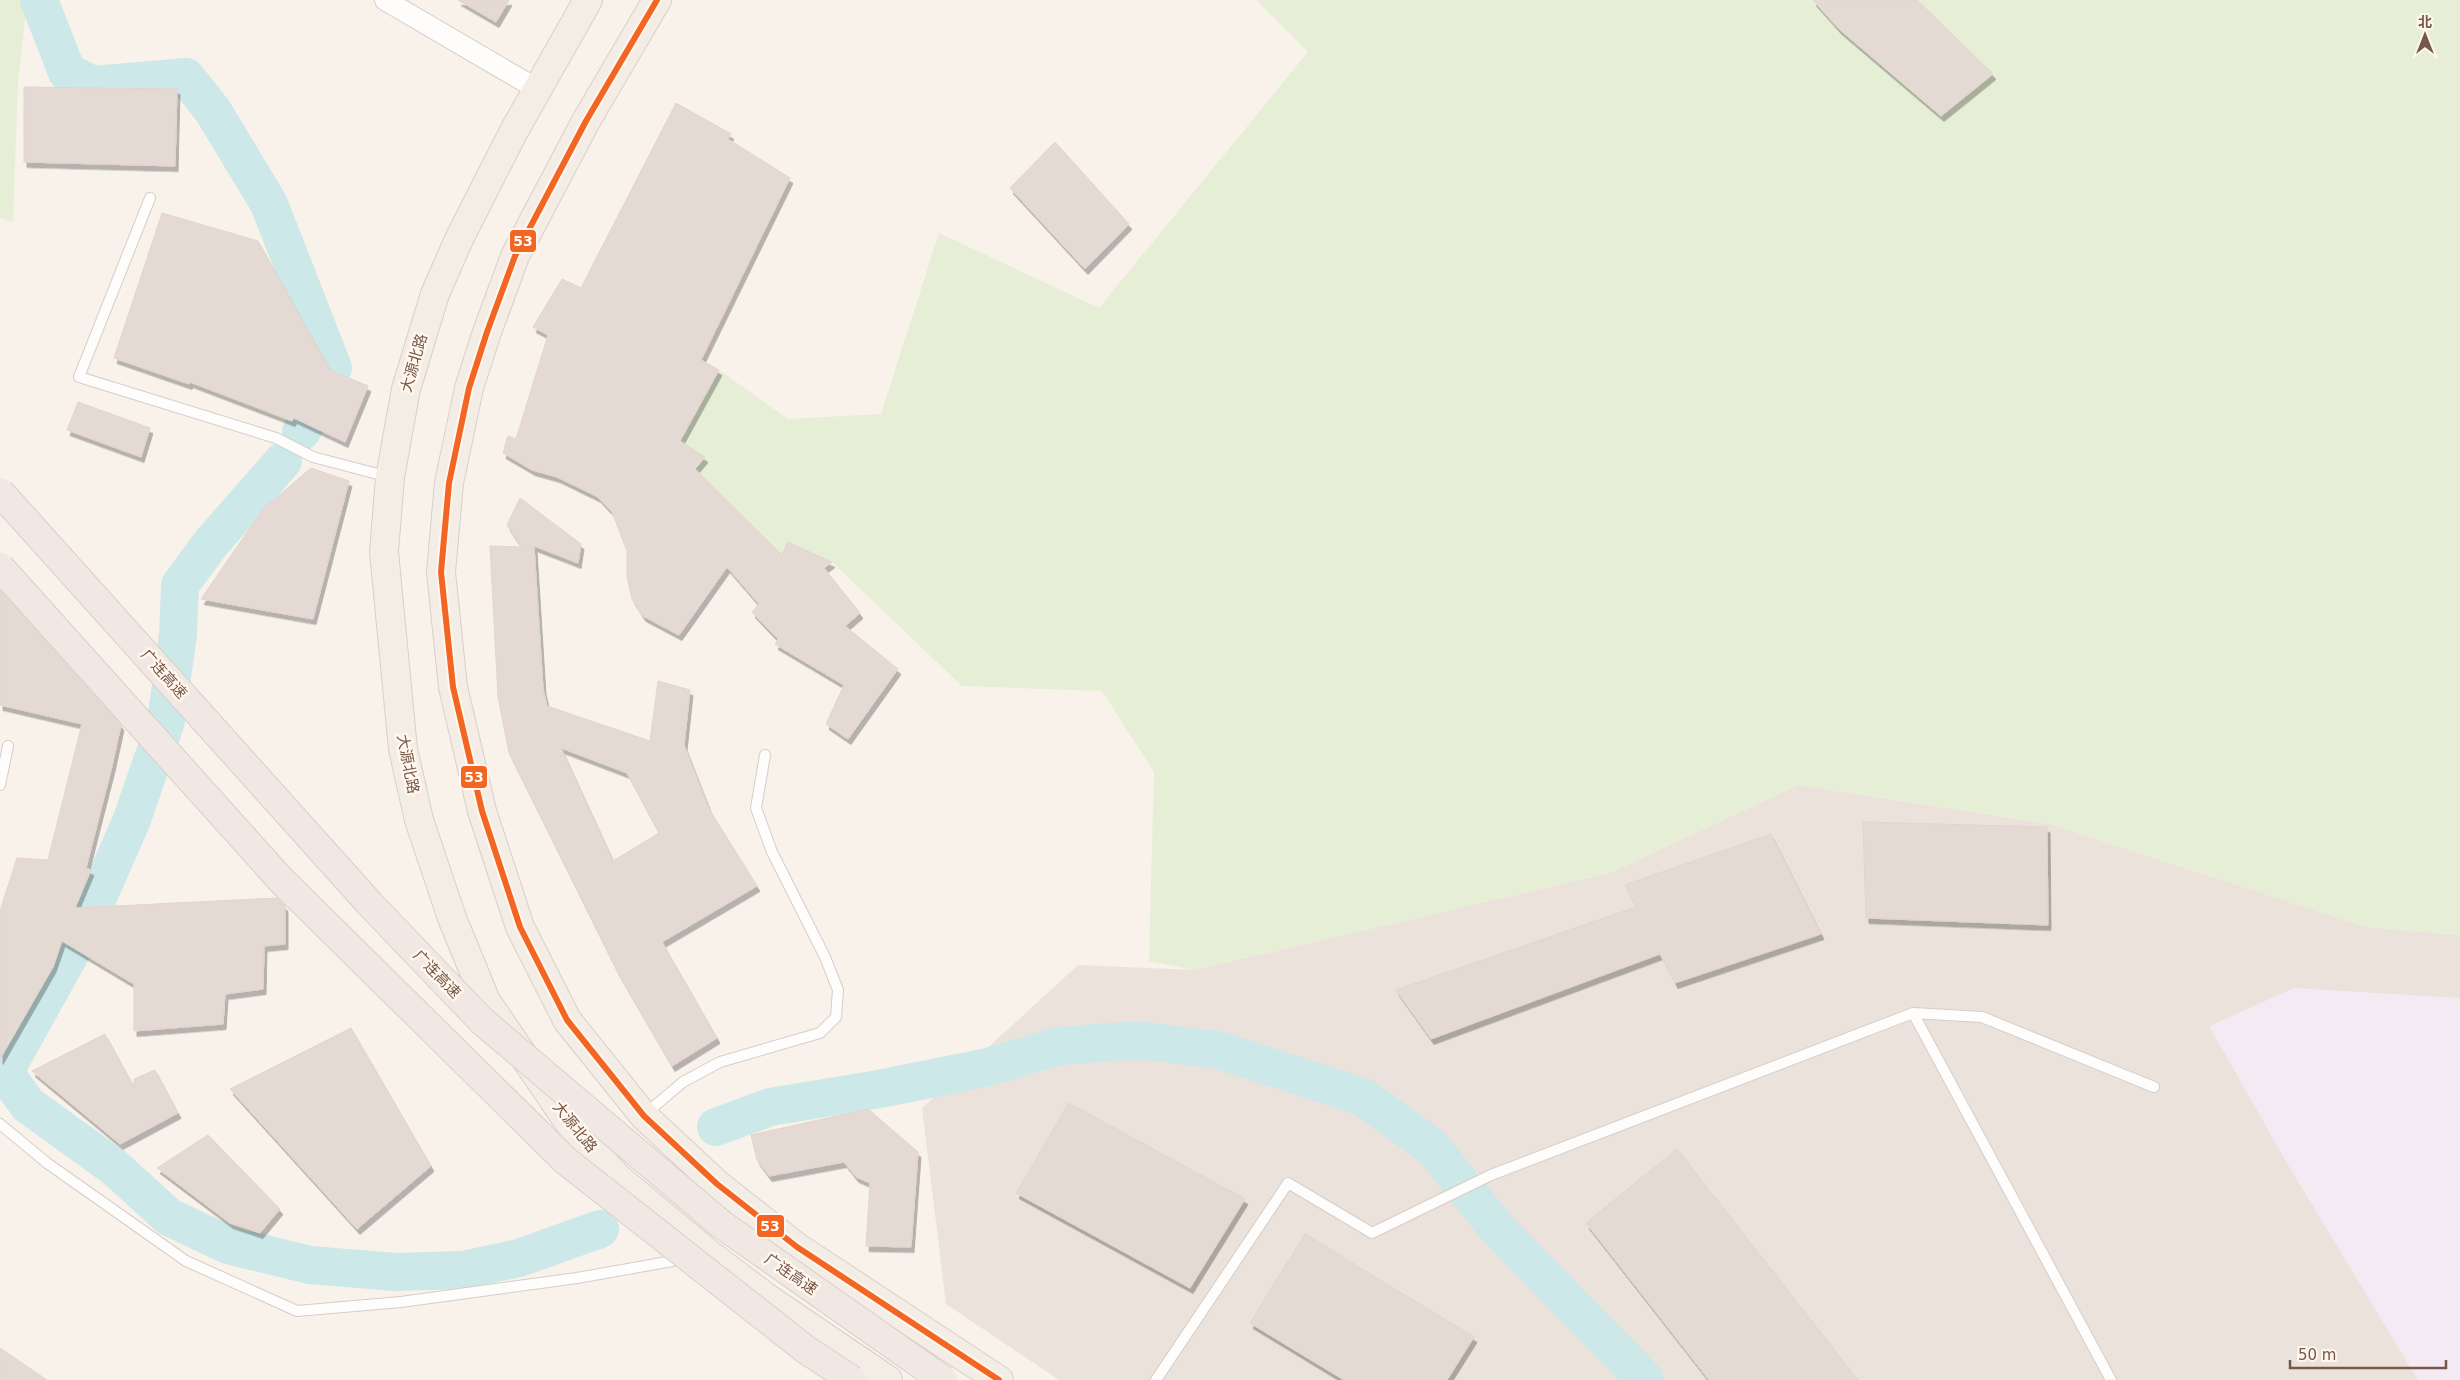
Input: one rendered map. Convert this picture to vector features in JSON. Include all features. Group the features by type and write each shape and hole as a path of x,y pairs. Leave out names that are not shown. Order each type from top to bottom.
{"highway":[{"name":"广连高速","path":"0,492 370,904 482,1021 720,1224 943,1380"},
{"path":"0,567 280,880 566,1161 805,1349 852,1380"}],"main road":[{"name":"大源北路","path":"588,0 537,89 460,237 435,294 406,390 390,477 384,552 404,749 420,820 452,918 486,1001 574,1130 617,1177 709,1254 770,1300 888,1380"},
{"path":"657,0 586,121 515,256 487,332 470,388 449,484 441,572 453,687 482,811 520,927 568,1020 644,1116 717,1184 797,1247 999,1380"}],"street":[{"path":"385,0 537,89"}],"lane":[{"path":"150,198 79,377 276,438 312,458 390,477"},
{"path":"0,785 8,746"},
{"path":"644,1116 683,1082 720,1062 820,1033 836,1017 838,990 825,957 772,852 756,808 765,754"},
{"path":"1156,1380 1288,1183 1372,1232 1491,1175 1913,1014 1982,1017 2154,1087"},
{"path":"1913,1014 2111,1380"},
{"path":"0,1124 47,1163 186,1261 296,1311 401,1302 577,1278 709,1254"}],"shaded area":[{"path":"1798,785 2050,824 2366,927 2460,935 2460,1380 1059,1380 946,1304 922,1108 1078,965 1194,970 1610,873"},
{"path":"2294,988 2460,998 2460,1380 2418,1380 2288,1165 2209,1026"}],"green space":[{"path":"0,0 27,0 18,82 13,222 0,218"},
{"path":"1256,0 2460,0 2460,935 2366,927 2050,824 1798,785 1610,873 1194,970 1149,961 1154,772 1102,691 962,686 832,562 789,542 782,555 695,469 704,458 680,441 719,370 788,419 881,414 939,233 1099,308 1308,52"}],"building":[{"path":"458,0 509,0 496,22"},
{"path":"1813,0 1917,0 1993,74 1941,116 1839,29"},
{"path":"24,87 177,89 175,166 24,162"},
{"path":"676,103 731,134 728,139 790,178 701,360 719,370 680,441 705,457 695,469 782,555 788,542 832,562 824,568 860,613 845,626 898,669 848,739 826,724 844,685 775,644 778,639 752,612 759,604 727,567 679,635 643,616 632,599 627,576 627,551 612,512 598,497 557,477 532,470 503,453 508,436 516,439 548,335 533,327 562,279 581,288"},
{"path":"1055,142 1129,224 1085,269 1010,188"},
{"path":"162,213 258,241 330,370 368,386 345,442 294,418 292,421 190,382 189,384 114,358"},
{"path":"78,402 150,428 141,457 67,430"},
{"path":"311,468 349,481 313,619 201,599 263,509"},
{"path":"520,498 581,544 578,563 534,546 543,689 547,706 650,741 658,681 690,690 684,745 709,809 757,886 662,942 717,1038 672,1066 618,973 509,753 498,697 490,546 522,547 507,525","holes":["561,748 627,773 659,833 613,861"]},
{"path":"0,590 121,725 86,868 91,870 75,908 277,898 285,906 285,944 264,946 263,989 225,994 223,1024 134,1031 134,984 62,941 53,967 0,1059 0,911 17,858 48,860 82,724 0,705"},
{"path":"1863,822 2047,827 2048,925 1866,918"},
{"path":"1771,834 1821,934 1675,983 1660,954 1431,1039 1396,990 1636,907 1625,885"},
{"path":"351,1028 431,1166 357,1229 230,1089"},
{"path":"105,1034 134,1087 134,1079 155,1070 178,1113 120,1144 32,1071"},
{"path":"1069,1103 1245,1199 1190,1288 1016,1193"},
{"path":"868,1109 918,1152 911,1247 866,1246 870,1183 856,1177 844,1162 769,1176 757,1160 751,1135"},
{"path":"208,1135 280,1209 260,1233 230,1223 157,1168"},
{"path":"1677,1149 1858,1380 1709,1380 1586,1223"},
{"path":"1305,1234 1474,1337 1447,1380 1344,1380 1250,1323"},
{"path":"0,1348 47,1380 0,1380"}],"waterway":[{"path":"39,0 67,72 93,85 186,77 213,111 269,204 333,368 301,432"},
{"path":"283,461 211,543 180,585 178,634 166,721 131,822 84,929 10,1062 7,1076 28,1105 114,1167 169,1217 228,1245 310,1265 395,1272 463,1270 519,1258 600,1229"},
{"path":"716,1127 770,1107 879,1089 984,1068 1060,1046 1136,1040 1218,1050 1363,1097 1432,1147 1496,1227 1645,1380"}],"transit line":[{"name":"53","path":"657,0 586,121 515,256 469,388 449,483 441,572 453,687 482,811 520,927 567,1020 644,1116 717,1184 797,1247 999,1380"}]}
